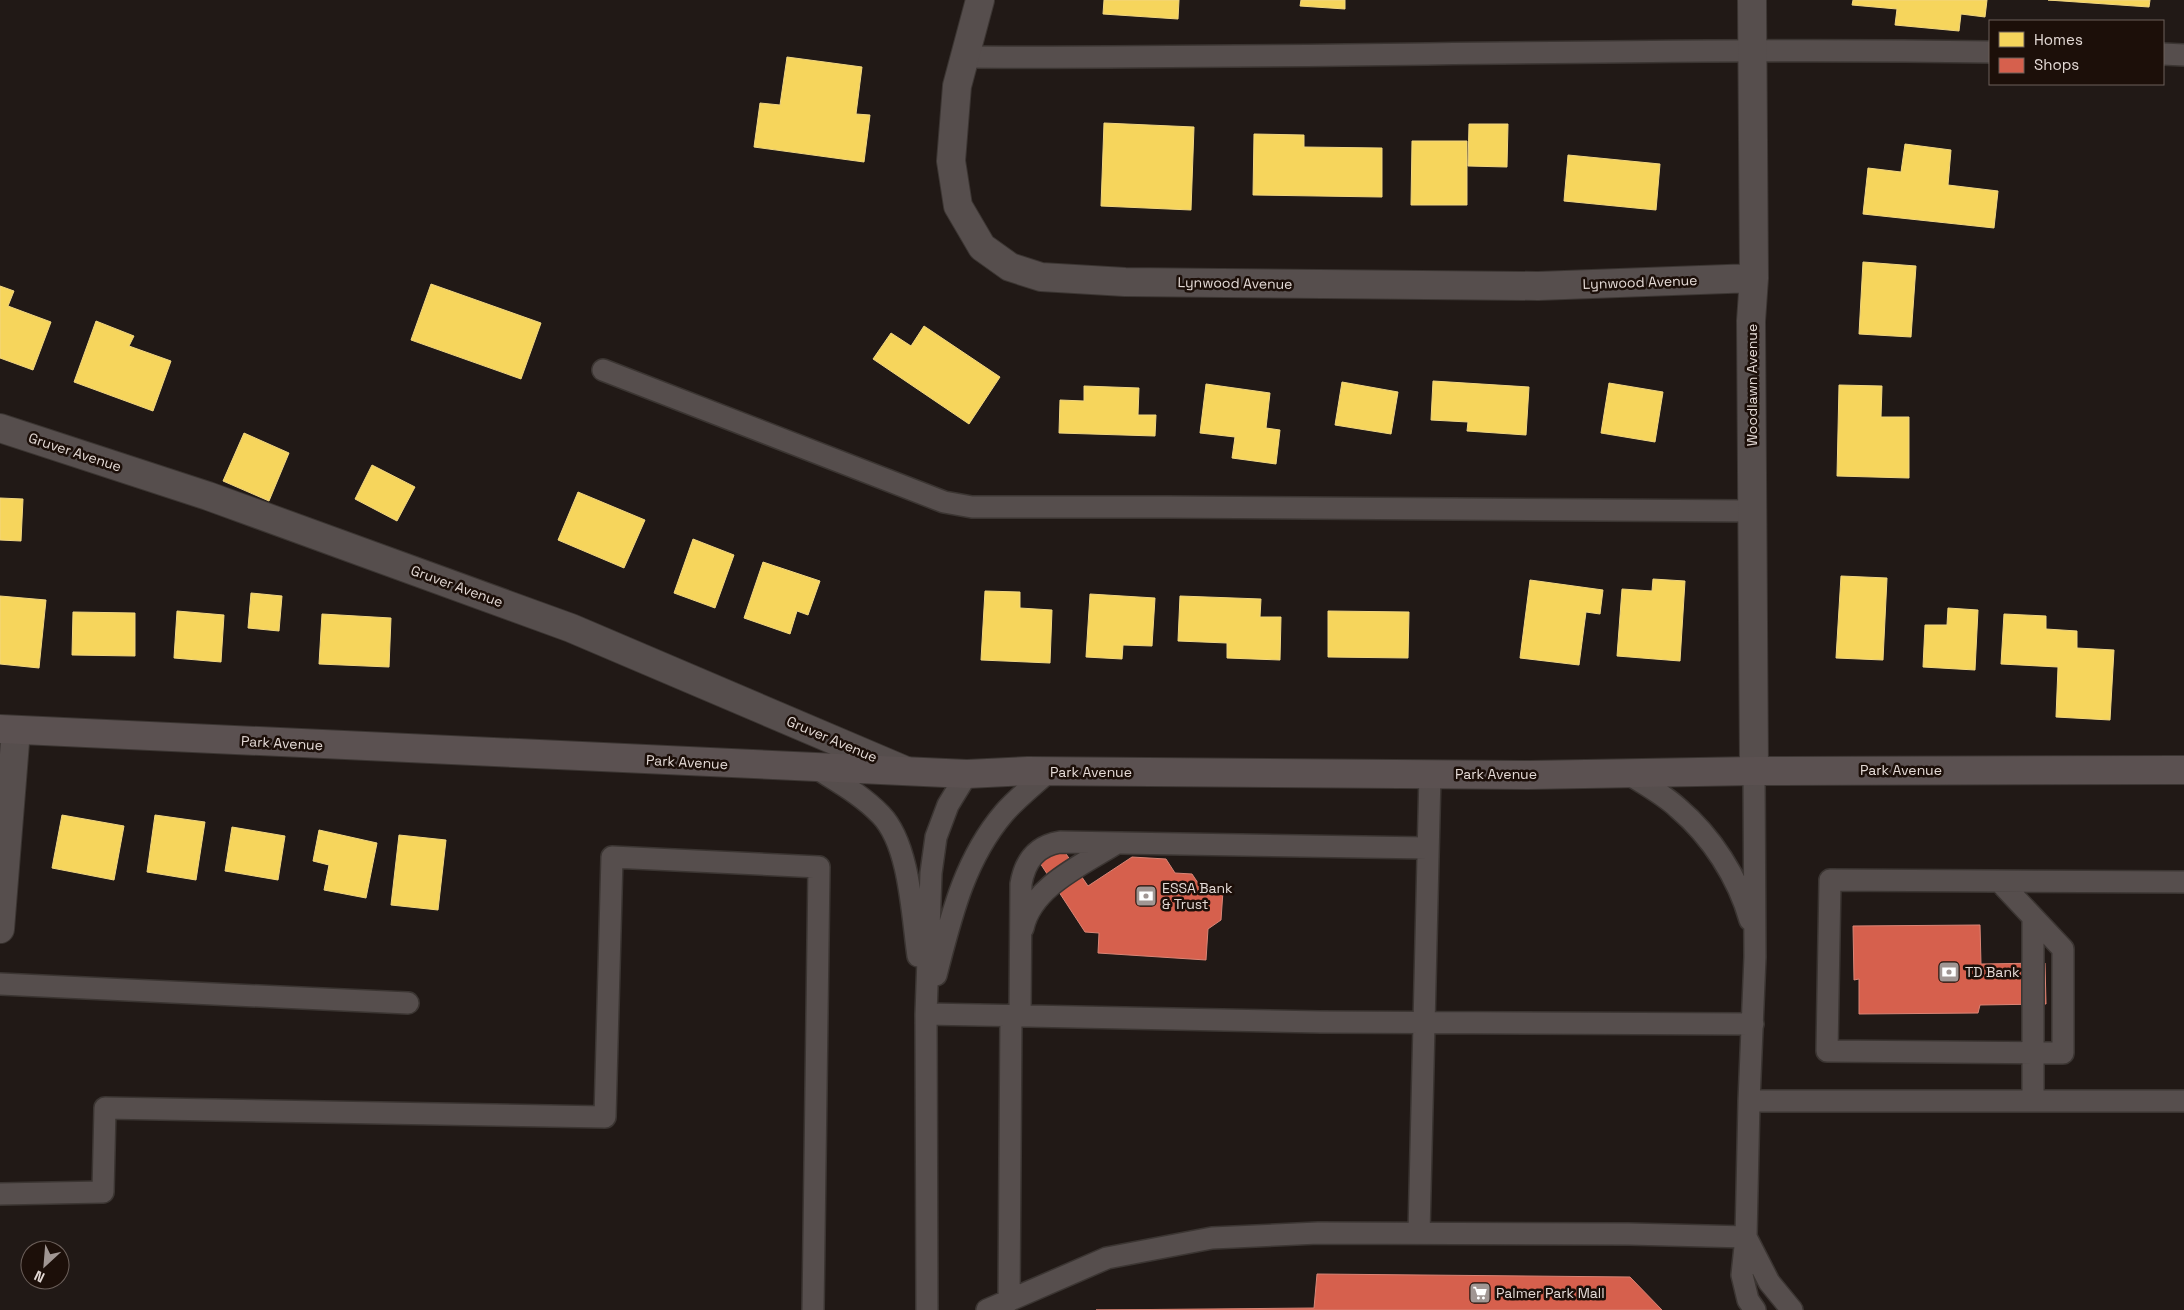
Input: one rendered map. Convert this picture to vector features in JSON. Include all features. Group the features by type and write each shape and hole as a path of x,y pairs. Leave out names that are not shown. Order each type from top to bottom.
{"main road":[{"name":"Park Avenue","path":"8,730 967,774 1049,771 1430,774 1754,771 2177,774"}],"street":[{"name":"Lynwood Avenue","path":"980,0 957,86 950,161 958,206 982,247 1010,267 1041,277 1125,282 1538,286 1754,278"},
{"name":"Woodlawn Avenue","path":"1752,0 1754,278 1751,320 1754,771"},
{"name":"Gruver Avenue","path":"0,428 208,496 571,628 904,770"},
{"path":"0,929 8,730"}],"lane":[{"path":"964,57 1172,58 1751,52 1989,52"},
{"path":"2164,54 2184,55"},
{"path":"603,370 944,502 972,507 1752,512"},
{"path":"816,768 852,791 882,815 898,842 906,869 926,1014"},
{"path":"926,1014 952,910 966,874 979,848 1005,812 1049,771"},
{"path":"1754,771 1755,957 1746,1236 1742,1275 1748,1300 1755,1310"},
{"path":"1627,773 1676,806 1698,826 1715,850 1732,876 1745,904 1752,930 1755,957"},
{"path":"927,1310 926,1014 931,873 936,838 948,805 967,774"},
{"path":"1419,1233 1430,774"},
{"path":"1009,1301 1016,1015 1021,938 1020,884 1022,874 1033,854 1050,843 1060,842 1427,848"},
{"path":"1021,938 1025,920 1036,901 1045,891 1117,843"},
{"path":"0,1194 103,1192 106,1108 605,1116 612,857 819,867 813,1310"},
{"path":"2000,882 2063,949 2063,1053 1827,1051 1830,880 2184,882"},
{"path":"2033,1101 2034,918"},
{"path":"0,984 408,1003"},
{"path":"926,1014 1311,1021 1752,1024"},
{"path":"1749,1101 2184,1101"},
{"path":"987,1310 1107,1258 1212,1238 1318,1233 1746,1236"},
{"path":"1746,1236 1769,1282 1792,1310"}],"building: Homes":[{"path":"1104,0 1179,0 1178,19 1103,14"},
{"path":"1301,0 1345,0 1345,9 1300,6"},
{"path":"1853,0 1987,0 1985,17 1961,14 1959,31 1895,25 1897,9 1852,5"},
{"path":"2048,0 2150,0 2149,7"},
{"path":"787,57 862,67 856,114 870,115 864,162 754,147 760,103 780,105"},
{"path":"1104,123 1194,127 1191,210 1101,206"},
{"path":"1469,124 1508,124 1507,167 1468,166"},
{"path":"1254,134 1304,135 1304,147 1382,148 1382,197 1253,195"},
{"path":"1412,141 1467,141 1467,205 1411,205"},
{"path":"1905,144 1951,150 1948,185 1998,191 1994,228 1863,214 1868,168 1901,172"},
{"path":"1568,155 1660,164 1656,210 1564,201"},
{"path":"1863,262 1916,266 1911,337 1859,334"},
{"path":"431,284 541,323 521,379 411,340"},
{"path":"0,286 14,291 8,306 51,322 33,370 0,358"},
{"path":"96,321 134,336 129,346 171,361 153,411 74,382"},
{"path":"924,326 1000,377 969,424 873,359 891,333 911,346"},
{"path":"1433,381 1529,387 1526,435 1467,431 1468,422 1431,420"},
{"path":"1342,382 1398,392 1391,434 1335,425"},
{"path":"1609,383 1663,392 1655,442 1601,433"},
{"path":"1206,384 1270,393 1266,428 1280,430 1276,464 1232,458 1235,437 1200,433"},
{"path":"1839,385 1882,386 1881,417 1909,417 1909,478 1837,476"},
{"path":"1084,386 1139,388 1138,415 1156,415 1155,436 1059,433 1060,400 1084,401"},
{"path":"244,433 289,453 269,501 223,481"},
{"path":"372,465 415,487 397,521 355,499"},
{"path":"578,492 645,520 624,568 558,540"},
{"path":"0,498 23,499 21,541 0,540"},
{"path":"693,539 734,555 715,608 674,593"},
{"path":"763,562 820,581 808,615 797,611 790,634 744,618"},
{"path":"1841,576 1887,578 1883,660 1836,658"},
{"path":"1653,579 1685,581 1680,661 1617,656 1622,589 1652,591"},
{"path":"1530,580 1603,590 1600,614 1586,612 1579,665 1520,658"},
{"path":"985,591 1020,592 1020,608 1052,610 1050,663 981,660"},
{"path":"251,593 282,596 279,631 248,628"},
{"path":"1090,594 1155,598 1152,646 1123,645 1122,659 1086,657"},
{"path":"0,596 46,600 39,668 0,664"},
{"path":"1180,596 1261,599 1260,617 1281,617 1280,660 1227,658 1227,643 1178,641"},
{"path":"1948,608 1978,610 1975,670 1923,667 1925,625 1947,625"},
{"path":"177,611 224,615 221,662 174,658"},
{"path":"1328,611 1409,612 1408,658 1328,657"},
{"path":"73,612 135,613 135,656 72,655"},
{"path":"322,614 391,618 389,667 319,664"},
{"path":"2004,614 2046,616 2046,629 2077,631 2077,648 2114,650 2110,720 2056,717 2058,667 2001,664"},
{"path":"62,815 124,826 114,880 52,868"},
{"path":"155,815 205,822 196,880 147,872"},
{"path":"232,827 285,836 278,880 225,871"},
{"path":"319,830 377,843 366,898 324,890 329,865 313,861"},
{"path":"399,835 446,840 438,910 391,905"}],"building: Shops":[{"path":"1062,848 1088,886 1132,857 1166,859 1175,873 1192,874 1202,889 1223,891 1221,920 1208,929 1206,960 1098,953 1099,933 1085,932 1040,863"},
{"name":"TD Bank","path":"1980,925 1981,964 2045,963 2046,1004 1980,1005 1978,1013 1859,1014 1859,979 1854,980 1853,926"},
{"name":"Palmer Park Mall","path":"1317,1274 1630,1277 1662,1310 1096,1310 1314,1308"}],"place":[{"name":"ESSA Bank & Trust","path":"1146,896"},
{"name":"TD Bank","path":"1949,972"},
{"name":"Palmer Park Mall","path":"1480,1293"}]}
